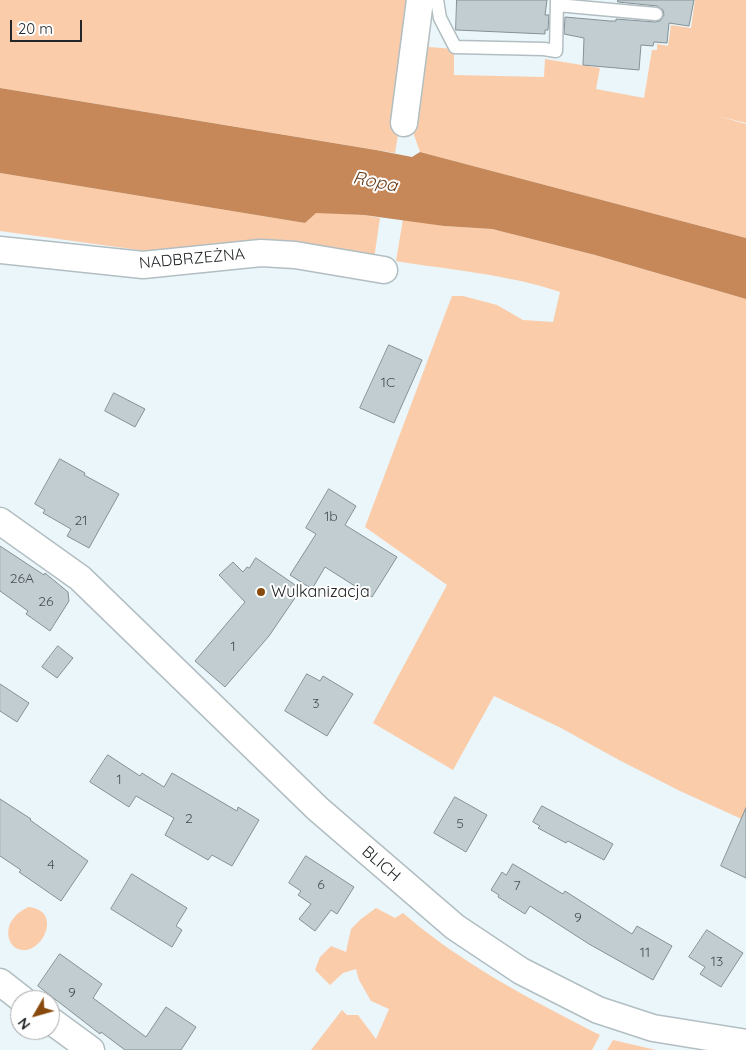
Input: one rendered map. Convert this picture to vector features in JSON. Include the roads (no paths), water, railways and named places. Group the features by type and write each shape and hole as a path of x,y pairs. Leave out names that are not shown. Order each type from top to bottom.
{"street":[{"path":"404,123 420,0"},
{"name":"NADBRZEŻNA","path":"0,250 143,265 278,254 384,270"},
{"name":"BLICH","path":"0,521 80,578 318,809 454,927 521,971 598,1010 653,1028 746,1043"},
{"path":"60,1027 91,1050"}],"lane":[{"path":"437,0 440,18 455,47 544,49 556,51 557,2 656,14"}],"water":[{"name":"Ropa","path":"0,88 412,157 420,152 746,238 746,299 595,255 492,229 444,226 364,215 316,213 305,223 0,173"}],"place":[{"name":"Wulkanizacja","path":"261,592"}]}
